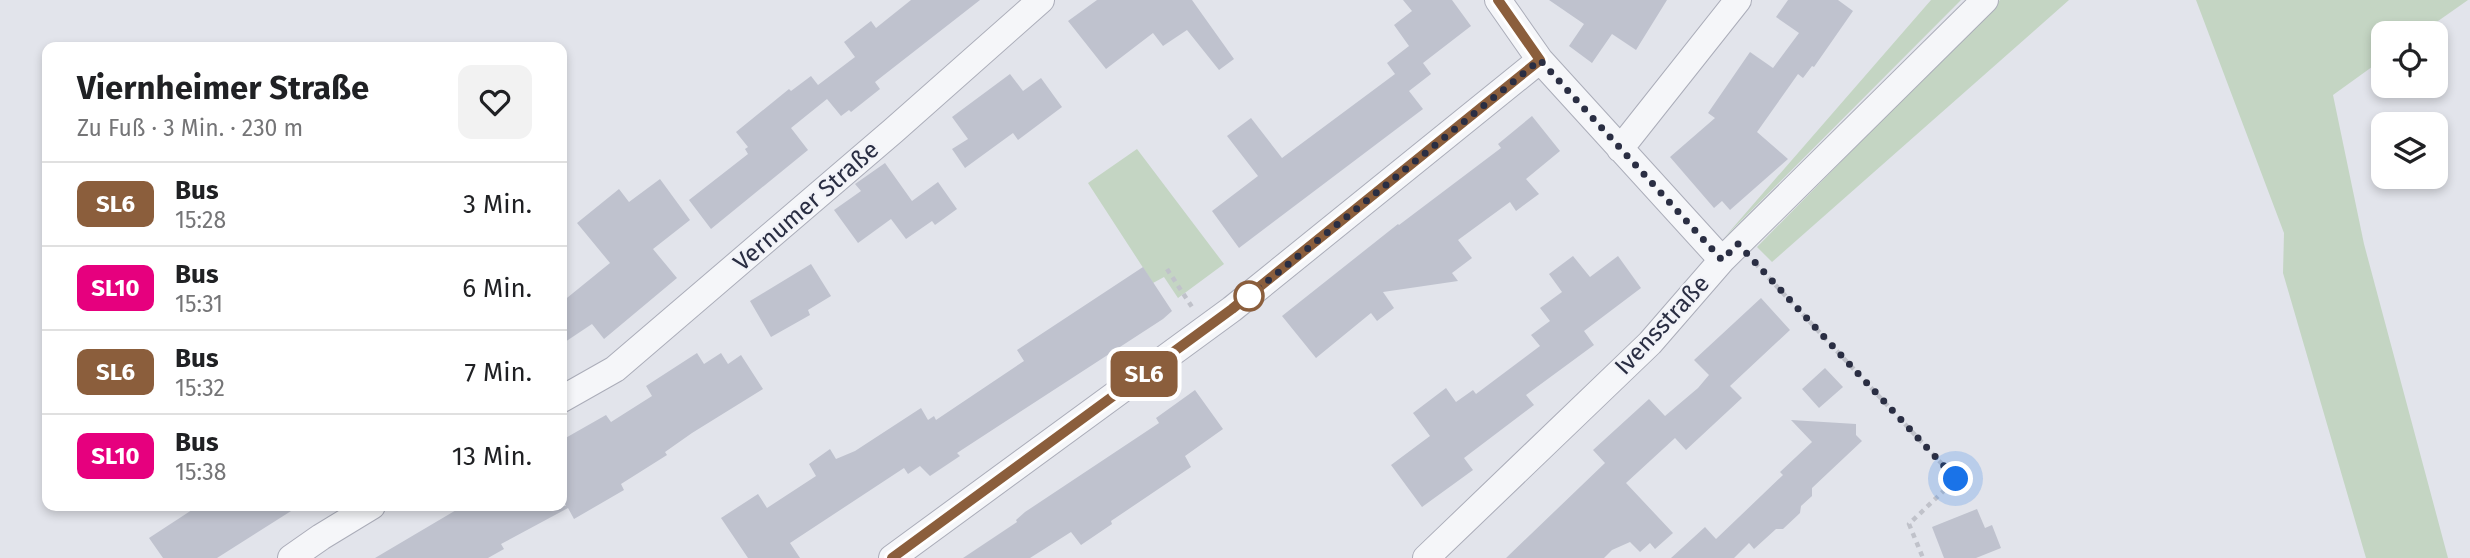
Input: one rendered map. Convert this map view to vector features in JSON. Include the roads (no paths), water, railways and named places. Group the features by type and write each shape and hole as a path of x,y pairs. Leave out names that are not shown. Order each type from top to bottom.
{"street":[{"name":"Vernumer Straße","path":"567,396 615,369 893,131 1041,0"},
{"path":"1498,0 1540,60 1620,149 1730,252"},
{"path":"1620,149 1738,0"},
{"name":"Ivensstraße","path":"1426,558 1650,343 1730,252 1980,3"},
{"path":"892,558 1206,328 1540,60"},
{"path":"292,558 364,511"}]}
